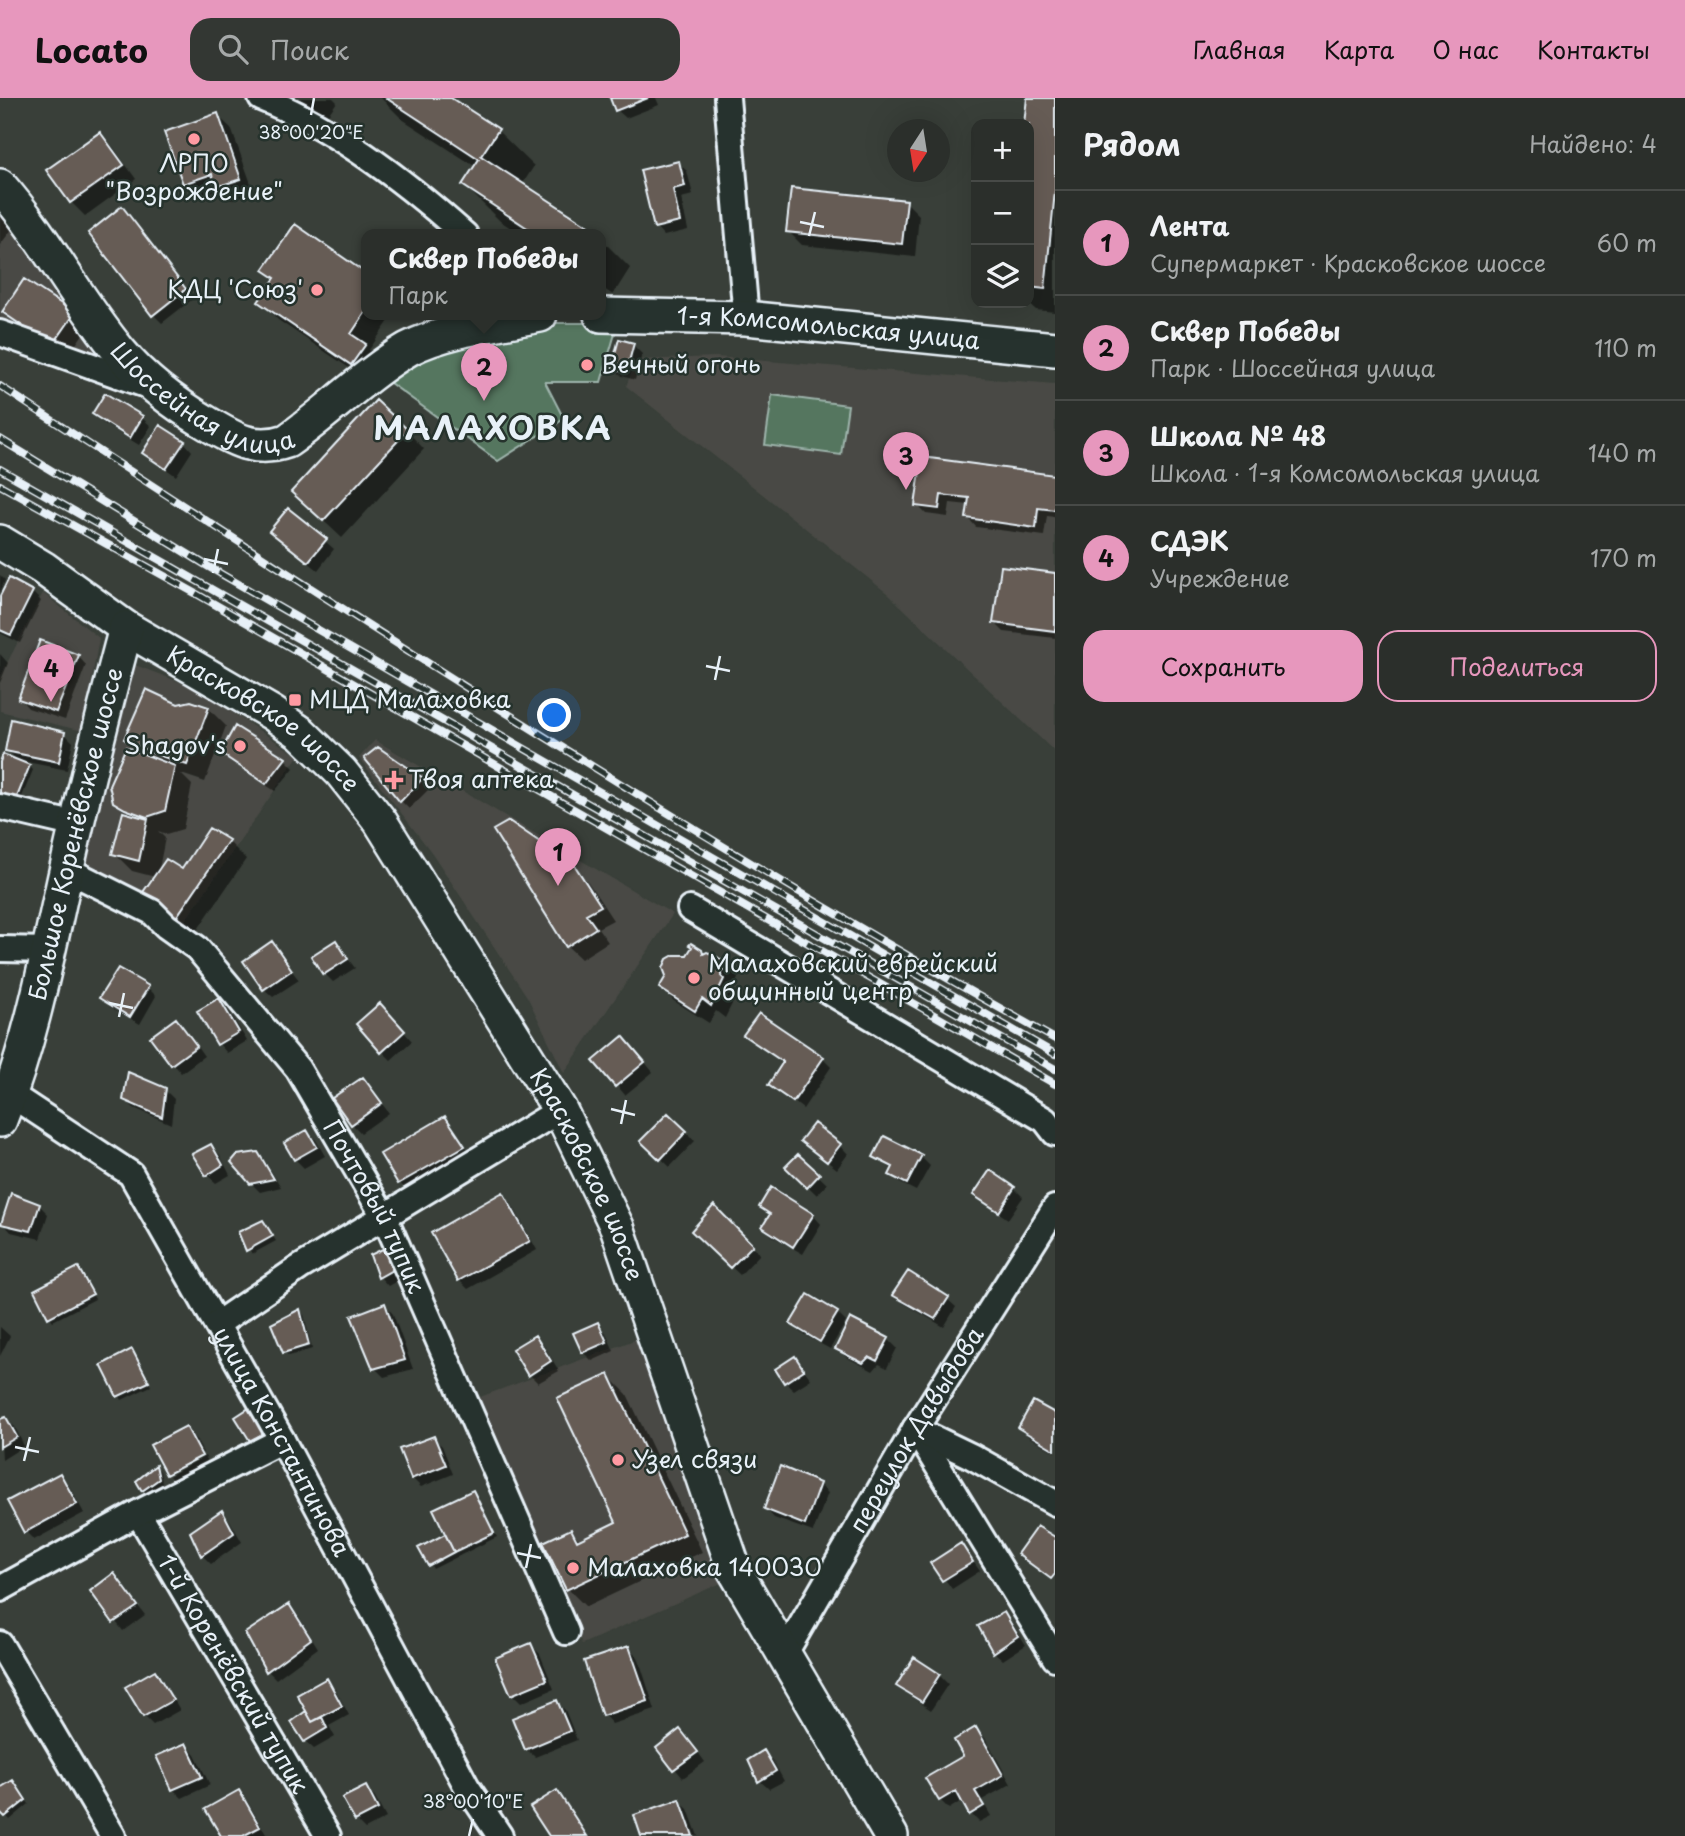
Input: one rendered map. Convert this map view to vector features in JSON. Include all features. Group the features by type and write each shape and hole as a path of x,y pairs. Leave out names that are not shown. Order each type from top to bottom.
{"main road":[{"name":"Шоссейная улица","path":"0,186 24,213 120,353 158,390 192,414 241,442 273,446 287,441 388,362 411,348 436,338 517,320"},
{"name":"1-я Комсомольская улица","path":"606,315 746,318 1055,349"},
{"name":"Красковское шоссе","path":"0,542 43,568 126,628 272,713 301,733 341,772 380,821 560,1110 617,1227 734,1569 891,1836"},
{"name":"Большое Коренёвское шоссе","path":"5,1107 50,950 66,869 126,628"}],"street":[{"path":"261,98 297,112 413,188 458,229"},
{"path":"727,98 746,318"},
{"path":"0,333 158,390"},
{"path":"0,807 77,825"},
{"name":"Почтовый тупик","path":"66,869 152,912 166,926 197,948 298,1069 385,1218 566,1632"},
{"path":"690,909 1045,1120 1055,1133"},
{"path":"0,949 50,950"},
{"name":"улица Константинова","path":"5,1107 131,1174 282,1440 467,1787 500,1836"},
{"path":"217,1324 299,1268 560,1110"},
{"name":"переулок Давыдова","path":"784,1655 915,1429 1055,1208"},
{"path":"915,1429 971,1456 1055,1503"},
{"path":"915,1429 1055,1658"},
{"path":"0,1589 138,1513 282,1440"},
{"name":"1-й Коренёвский тупик","path":"138,1513 328,1836"},
{"path":"0,1644 113,1836"}],"shaded area":[{"path":"0,198 122,373 0,329"},
{"path":"716,357 1055,384 1055,752 887,593 626,386 637,360"},
{"path":"43,593 99,638 83,731 0,711 0,677"},
{"path":"135,665 195,688 298,756 181,927 80,868"},
{"path":"375,740 673,914 564,1073 528,998 432,853 359,758"},
{"path":"640,1338 728,1580 582,1644 480,1397"}],"green space":[{"path":"544,323 618,323 601,382 545,382 564,419 498,461 386,380 435,350"},
{"path":"772,395 848,405 841,455 765,445"}],"building":[{"path":"386,98 451,98 499,129 481,156 593,229 529,229 462,185 479,159"},
{"path":"610,98 648,98 615,111"},
{"path":"1027,98 1055,98 1055,191 1045,289 1034,288 1034,119 1025,119"},
{"path":"218,113 241,179 216,187 212,174 183,184 164,132"},
{"path":"100,132 124,165 70,203 46,170"},
{"path":"679,161 685,186 673,189 680,222 654,228 640,170"},
{"path":"791,188 907,200 902,244 786,232"},
{"path":"122,206 186,289 152,316 88,233"},
{"name":"КДЦ 'Союз'","path":"295,224 361,270 361,319 351,334 366,344 351,365 258,302 275,278 263,270"},
{"path":"24,279 75,313 52,346 2,312"},
{"path":"619,339 634,343 626,373 611,368"},
{"path":"105,393 143,416 130,438 92,414"},
{"path":"376,400 408,430 323,521 291,492"},
{"path":"160,425 185,441 166,469 142,453"},
{"path":"922,457 1055,475 1055,510 1038,508 1036,528 966,518 969,498 941,495 939,509 915,506"},
{"path":"288,508 327,539 308,562 269,531"},
{"path":"1001,566 1055,573 1055,631 993,623"},
{"path":"9,578 33,591 11,635 0,630 0,596"},
{"path":"40,640 79,655 56,712 18,699"},
{"path":"146,689 178,704 191,701 209,707 187,765 152,753 124,739"},
{"path":"11,719 65,732 59,762 5,751"},
{"path":"235,726 286,758 266,784 220,753"},
{"path":"126,747 175,766 165,811 147,817 113,802 109,785"},
{"path":"378,747 423,778 400,802 364,758"},
{"path":"3,754 30,765 13,807 0,801 0,762"},
{"path":"123,812 148,819 139,861 112,854"},
{"path":"509,821 575,866 601,906 586,914 596,928 566,947 493,830"},
{"path":"209,828 229,840 175,919 141,895 166,859 182,869"},
{"path":"336,940 348,959 323,975 311,956"},
{"path":"272,941 292,970 263,990 243,961"},
{"name":"Малаховский еврейский общинный центр","path":"691,943 702,950 703,954 712,954 712,960 717,957 726,963 721,976 724,979 711,1006 702,999 695,1011 659,988 666,976 663,968 667,959 674,955 687,955 692,947 689,945"},
{"path":"118,968 149,986 130,1017 99,998"},
{"path":"219,998 239,1032 217,1045 197,1011"},
{"path":"380,1003 405,1031 381,1053 356,1024"},
{"path":"759,1013 824,1057 793,1102 768,1085 783,1062 743,1035"},
{"path":"176,1018 197,1046 171,1065 150,1037"},
{"path":"623,1036 645,1062 615,1087 593,1061"},
{"path":"128,1072 166,1088 162,1117 123,1100"},
{"path":"363,1077 382,1103 351,1125 332,1098"},
{"path":"668,1113 687,1131 660,1160 640,1141"},
{"path":"445,1116 465,1146 398,1184 380,1154"},
{"path":"814,1123 841,1144 827,1162 800,1141"},
{"path":"307,1130 317,1147 294,1160 284,1143"},
{"path":"884,1136 922,1155 907,1184 889,1175 893,1167 873,1157"},
{"path":"211,1144 223,1165 206,1176 192,1154"},
{"path":"258,1152 274,1179 250,1184 231,1162 237,1155"},
{"path":"798,1154 820,1174 807,1188 785,1167"},
{"path":"990,1170 1015,1187 999,1212 973,1195"},
{"path":"771,1187 814,1214 793,1247 762,1227 770,1214 759,1207"},
{"path":"503,1192 530,1241 458,1281 431,1233"},
{"path":"11,1193 40,1204 31,1231 1,1224"},
{"path":"714,1205 753,1245 730,1268 691,1231"},
{"path":"263,1220 273,1236 246,1251 238,1232"},
{"path":"387,1247 394,1269 378,1278 370,1255"},
{"path":"78,1267 93,1294 48,1318 34,1290"},
{"path":"908,1271 949,1297 935,1319 892,1295"},
{"path":"808,1294 838,1312 820,1342 790,1324"},
{"path":"385,1303 405,1360 373,1369 351,1316"},
{"path":"300,1309 309,1345 283,1353 271,1324"},
{"path":"850,1318 889,1338 877,1361 869,1357 863,1363 835,1349"},
{"path":"598,1322 607,1342 582,1353 573,1333"},
{"path":"535,1335 551,1361 528,1376 512,1349"},
{"path":"132,1349 149,1382 117,1397 101,1365"},
{"path":"795,1356 804,1370 784,1383 775,1369"},
{"name":"Узел связи","path":"609,1374 685,1534 566,1590 543,1542 571,1529 577,1541 616,1522 557,1398"},
{"path":"1033,1401 1055,1413 1055,1450 1018,1428"},
{"path":"249,1408 264,1433 250,1441 235,1417"},
{"path":"6,1417 17,1437 0,1447 0,1419"},
{"path":"186,1426 202,1456 166,1475 150,1445"},
{"path":"434,1436 446,1465 411,1479 399,1449"},
{"path":"156,1465 159,1479 142,1491 136,1481"},
{"path":"780,1466 820,1483 805,1525 764,1509"},
{"path":"60,1473 77,1504 24,1533 7,1501"},
{"path":"473,1490 494,1533 454,1552 433,1509"},
{"path":"222,1510 234,1533 201,1556 190,1532"},
{"path":"1037,1526 1055,1537 1055,1574 1051,1579 1017,1554"},
{"path":"445,1534 454,1552 428,1566 418,1548"},
{"path":"961,1543 973,1562 942,1581 930,1563"},
{"path":"114,1573 138,1606 113,1623 90,1591"},
{"path":"289,1604 311,1639 266,1672 245,1633"},
{"path":"1004,1612 1018,1636 993,1653 978,1626"},
{"path":"531,1643 547,1680 511,1695 495,1658"},
{"path":"629,1646 648,1701 602,1716 584,1661"},
{"path":"914,1657 940,1674 922,1702 896,1686"},
{"path":"155,1670 173,1700 143,1717 125,1687"},
{"path":"327,1678 342,1706 312,1722 297,1695"},
{"path":"557,1700 570,1731 525,1750 512,1718"},
{"path":"306,1711 312,1722 322,1717 327,1728 304,1742 291,1722"},
{"path":"976,1727 1003,1775 975,1791 984,1806 969,1815 956,1791 939,1801 925,1778 963,1756 954,1740"},
{"path":"680,1729 698,1752 673,1770 656,1748"},
{"path":"186,1743 202,1777 172,1790 156,1756"},
{"path":"764,1750 776,1771 758,1782 748,1760"},
{"path":"13,1780 26,1800 5,1817 0,1812 0,1788"},
{"path":"366,1786 378,1809 355,1821 342,1798"},
{"path":"239,1790 260,1827 243,1836 221,1836 205,1809"},
{"path":"557,1790 587,1836 549,1836 530,1807"},
{"path":"680,1799 693,1836 641,1836 634,1815"}],"railway":[{"path":"0,386 260,556 653,804 920,963 1055,1039"},
{"path":"0,439 209,567 1055,1054"},
{"path":"0,469 1055,1069"},
{"path":"0,485 195,593 1055,1084"}],"place":[{"name":"ЛРПО \"Возрождение\"","path":"194,139"},
{"name":"КДЦ 'Союз'","path":"317,290"},
{"name":"Вечный огонь","path":"587,365"},
{"name":"Сквер Победы","path":"484,401"},
{"name":"Школа № 48","path":"906,490"},
{"name":"МЦД Малаховка","path":"295,700"},
{"name":"СДЭК","path":"51,702"},
{"name":"Shagov's","path":"240,746"},
{"name":"Твоя аптека","path":"394,780"},
{"name":"Лента","path":"558,886"},
{"name":"Малаховский еврейский общинный центр","path":"694,978"},
{"name":"Узел связи","path":"618,1460"},
{"name":"Малаховка 140030","path":"573,1568"}],"district":[{"name":"МАЛАХОВКА","path":"493,429"}]}
